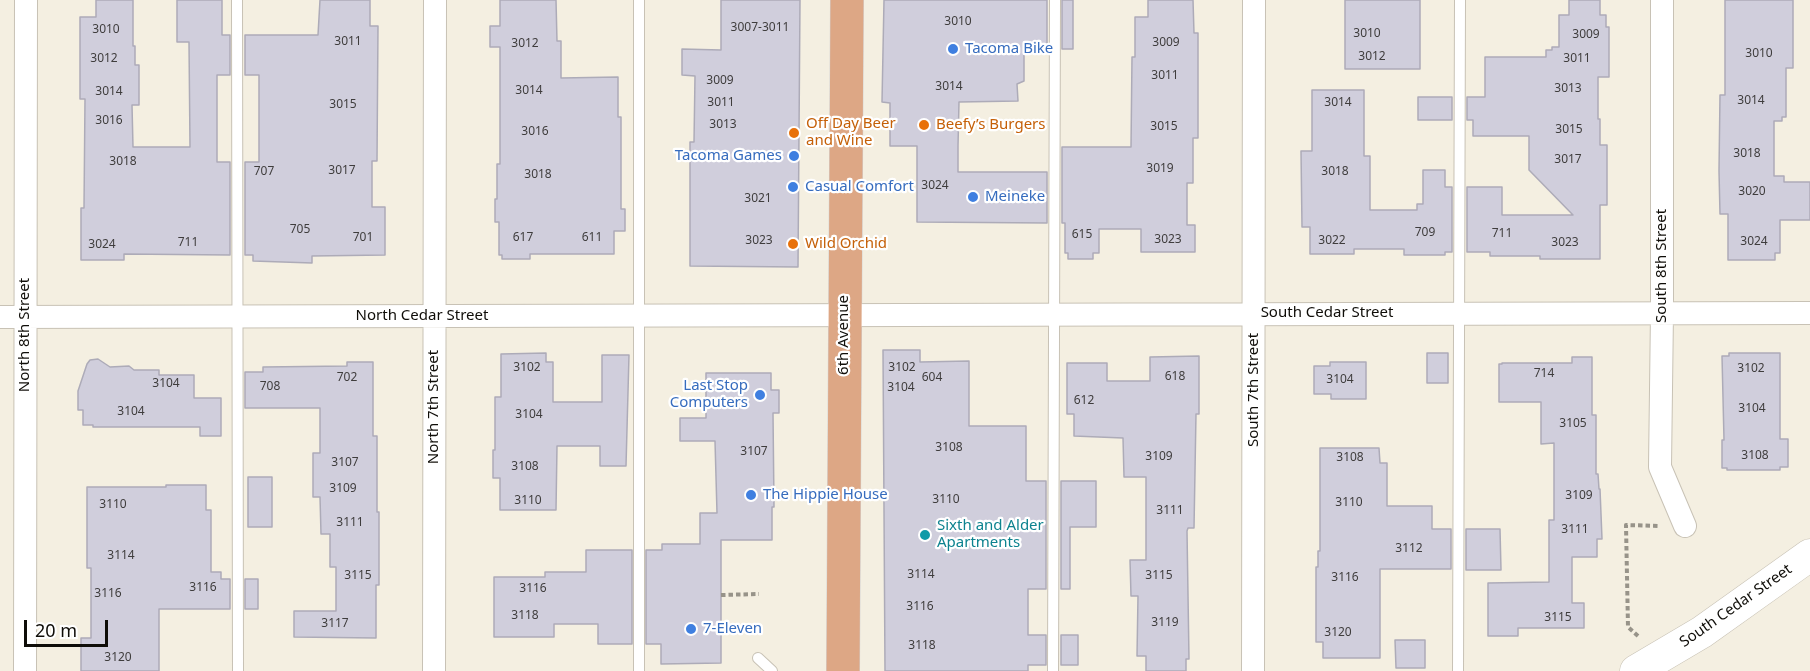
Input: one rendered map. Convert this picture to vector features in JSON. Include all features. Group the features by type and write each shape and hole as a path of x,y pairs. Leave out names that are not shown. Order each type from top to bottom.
{"main road":[{"name":"6th Avenue","path":"843,671 847,0"},
{"name":"South Cedar Street","path":"1649,664 1702,632 1810,555"}],"street":[{"name":"North 8th Street","path":"25,671 26,0"},
{"name":"North 7th Street","path":"434,671 435,0"},
{"name":"South 7th Street","path":"1253,671 1254,0"},
{"name":"South 8th Street","path":"1662,0 1660,467 1685,526"},
{"name":"South Cedar Street","path":"844,315 1810,313"},
{"name":"North Cedar Street","path":"0,317 844,315"}],"lane":[{"path":"237,0 238,671"},
{"path":"639,0 639,671"},
{"path":"1053,671 1055,0"},
{"path":"1458,671 1460,0"},
{"path":"758,658 772,671"}],"path":[{"path":"1649,664 1628,627 1626,525 1685,526"},
{"path":"721,595 759,594"}],"building":[{"path":"96,0 133,0 133,46 135,46 135,65 139,65 139,105 132,105 133,147 190,147 189,42 177,42 177,0 222,0 222,35 230,35 230,75 217,75 217,162 230,162 230,255 124,254 124,260 81,260 85,99 80,99 80,17 96,17"},
{"path":"320,0 370,0 370,26 378,26 377,161 372,161 372,207 385,207 385,255 312,256 312,263 253,261 253,255 245,255 245,162 259,162 259,75 245,75 245,35 318,35"},
{"path":"500,0 556,0 557,41 561,41 561,78 618,77 618,117 621,117 621,209 625,209 625,231 614,231 614,254 530,254 530,259 502,259 502,255 499,255 499,222 495,222 495,199 497,199 497,164 500,164 500,47 490,47 490,26 500,26"},
{"path":"721,0 800,0 798,267 690,266 690,142 694,142 695,76 682,75 682,49 721,50"},
{"path":"884,0 1047,0 1047,49 1024,49 1024,81 1017,84 1018,101 959,102 958,172 1047,172 1047,223 917,222 917,146 890,146 890,103 882,102"},
{"path":"1062,0 1073,0 1073,49 1062,49"},
{"path":"1148,0 1193,0 1194,33 1198,33 1198,138 1193,138 1193,183 1187,183 1187,225 1195,225 1195,252 1141,252 1141,229 1099,229 1099,253 1093,253 1093,259 1068,259 1068,253 1065,253 1065,223 1062,223 1062,147 1131,147 1135,17 1148,17"},
{"path":"1345,0 1420,0 1420,69 1345,69"},
{"path":"1569,0 1600,0 1600,15 1606,15 1606,27 1609,27 1609,77 1598,77 1600,145 1607,145 1607,205 1600,205 1600,259 1540,259 1540,256 1490,256 1490,252 1467,252 1467,187 1502,187 1502,215 1573,215 1529,170 1529,136 1473,136 1473,120 1467,120 1467,97 1485,97 1485,57 1546,57 1546,50 1559,47 1559,15 1569,15"},
{"path":"1725,0 1793,0 1793,68 1786,68 1786,117 1782,117 1782,121 1774,121 1774,176 1784,176 1784,182 1810,182 1810,220 1780,220 1780,253 1775,253 1775,260 1728,260 1728,214 1720,214 1719,171 1720,95 1725,95"},
{"path":"1312,90 1364,90 1364,156 1370,156 1370,210 1417,210 1417,204 1423,204 1423,170 1445,170 1445,187 1452,187 1452,252 1445,252 1445,255 1404,255 1404,249 1354,249 1354,254 1310,254 1310,227 1302,227 1301,151 1312,151"},
{"path":"1418,97 1452,97 1452,120 1418,120"},
{"name":"Sixth and Alder Apartments","path":"883,350 920,350 920,362 969,361 969,426 1026,426 1026,481 1046,481 1046,589 1028,589 1028,635 1046,635 1046,665 1028,665 1028,671 885,671"},
{"path":"546,353 546,362 553,362 553,402 602,402 602,355 629,355 626,466 600,466 600,446 557,446 556,510 500,510 500,478 493,478 493,450 495,450 495,397 501,397 501,354"},
{"path":"1427,353 1448,353 1448,383 1427,383"},
{"path":"1729,353 1780,353 1780,439 1788,439 1788,467 1780,467 1780,470 1727,470 1727,468 1722,468 1722,440 1724,440 1722,356 1729,356"},
{"path":"1199,356 1194,528 1188,528 1187,531 1189,659 1186,659 1186,671 1146,671 1146,656 1137,656 1138,596 1131,596 1130,560 1146,560 1146,477 1124,477 1123,438 1074,436 1074,414 1067,414 1067,363 1107,363 1107,381 1150,381 1150,357"},
{"path":"1572,357 1592,357 1592,415 1596,415 1596,474 1598,474 1600,489 1602,539 1597,539 1597,557 1572,557 1572,603 1584,603 1584,628 1518,628 1518,636 1488,636 1488,583 1549,582 1549,520 1554,520 1554,443 1541,444 1541,402 1499,402 1499,364 1572,363"},
{"path":"98,359 110,367 129,366 134,370 159,370 159,375 194,375 194,398 221,398 221,436 200,436 200,427 93,427 93,425 83,425 83,410 78,410 78,391 87,364 90,360"},
{"path":"347,362 373,362 373,436 377,436 377,512 379,512 376,638 294,637 294,611 336,611 336,567 330,567 330,534 321,534 320,497 313,497 313,453 320,453 320,408 245,408 245,372 263,372 263,367 347,366"},
{"path":"1330,362 1366,362 1366,399 1331,399 1331,394 1314,394 1314,366 1330,366"},
{"path":"706,373 771,373 771,390 779,390 779,413 773,413 772,540 721,540 721,663 661,664 661,644 646,644 646,550 662,550 662,544 700,544 700,513 717,513 715,441 680,441 680,418 706,418"},
{"path":"1320,448 1379,448 1380,463 1387,463 1387,506 1432,506 1432,529 1451,529 1451,569 1380,569 1380,658 1323,658 1323,642 1316,642 1316,567 1318,567 1318,551 1320,551"},
{"path":"248,477 272,477 272,527 248,527"},
{"path":"1061,481 1096,481 1096,527 1070,527 1070,589 1061,589"},
{"path":"166,485 206,485 206,510 211,510 211,572 221,572 221,579 230,579 230,609 159,609 159,671 81,671 81,638 91,638 91,568 87,568 87,487 166,487"},
{"path":"1466,529 1500,529 1501,570 1466,570"},
{"path":"586,550 632,550 632,644 598,644 598,624 554,624 554,637 494,637 494,577 545,577 545,572 586,572"},
{"path":"245,579 258,579 258,609 245,609"},
{"path":"1061,635 1078,635 1078,665 1061,665"},
{"path":"1395,640 1425,640 1425,668 1396,668"}],"place":[{"name":"Tacoma Bike","path":"953,49"},
{"name":"Beefy’s Burgers","path":"924,125"},
{"name":"Off Day Beer and Wine","path":"794,133"},
{"name":"Tacoma Games","path":"794,156"},
{"name":"Casual Comfort","path":"793,187"},
{"name":"Meineke","path":"973,197"},
{"name":"Wild Orchid","path":"793,244"},
{"name":"Last Stop Computers","path":"760,395"},
{"name":"The Hippie House","path":"751,495"},
{"name":"Sixth and Alder Apartments","path":"925,535"},
{"name":"7-Eleven","path":"691,629"}]}
